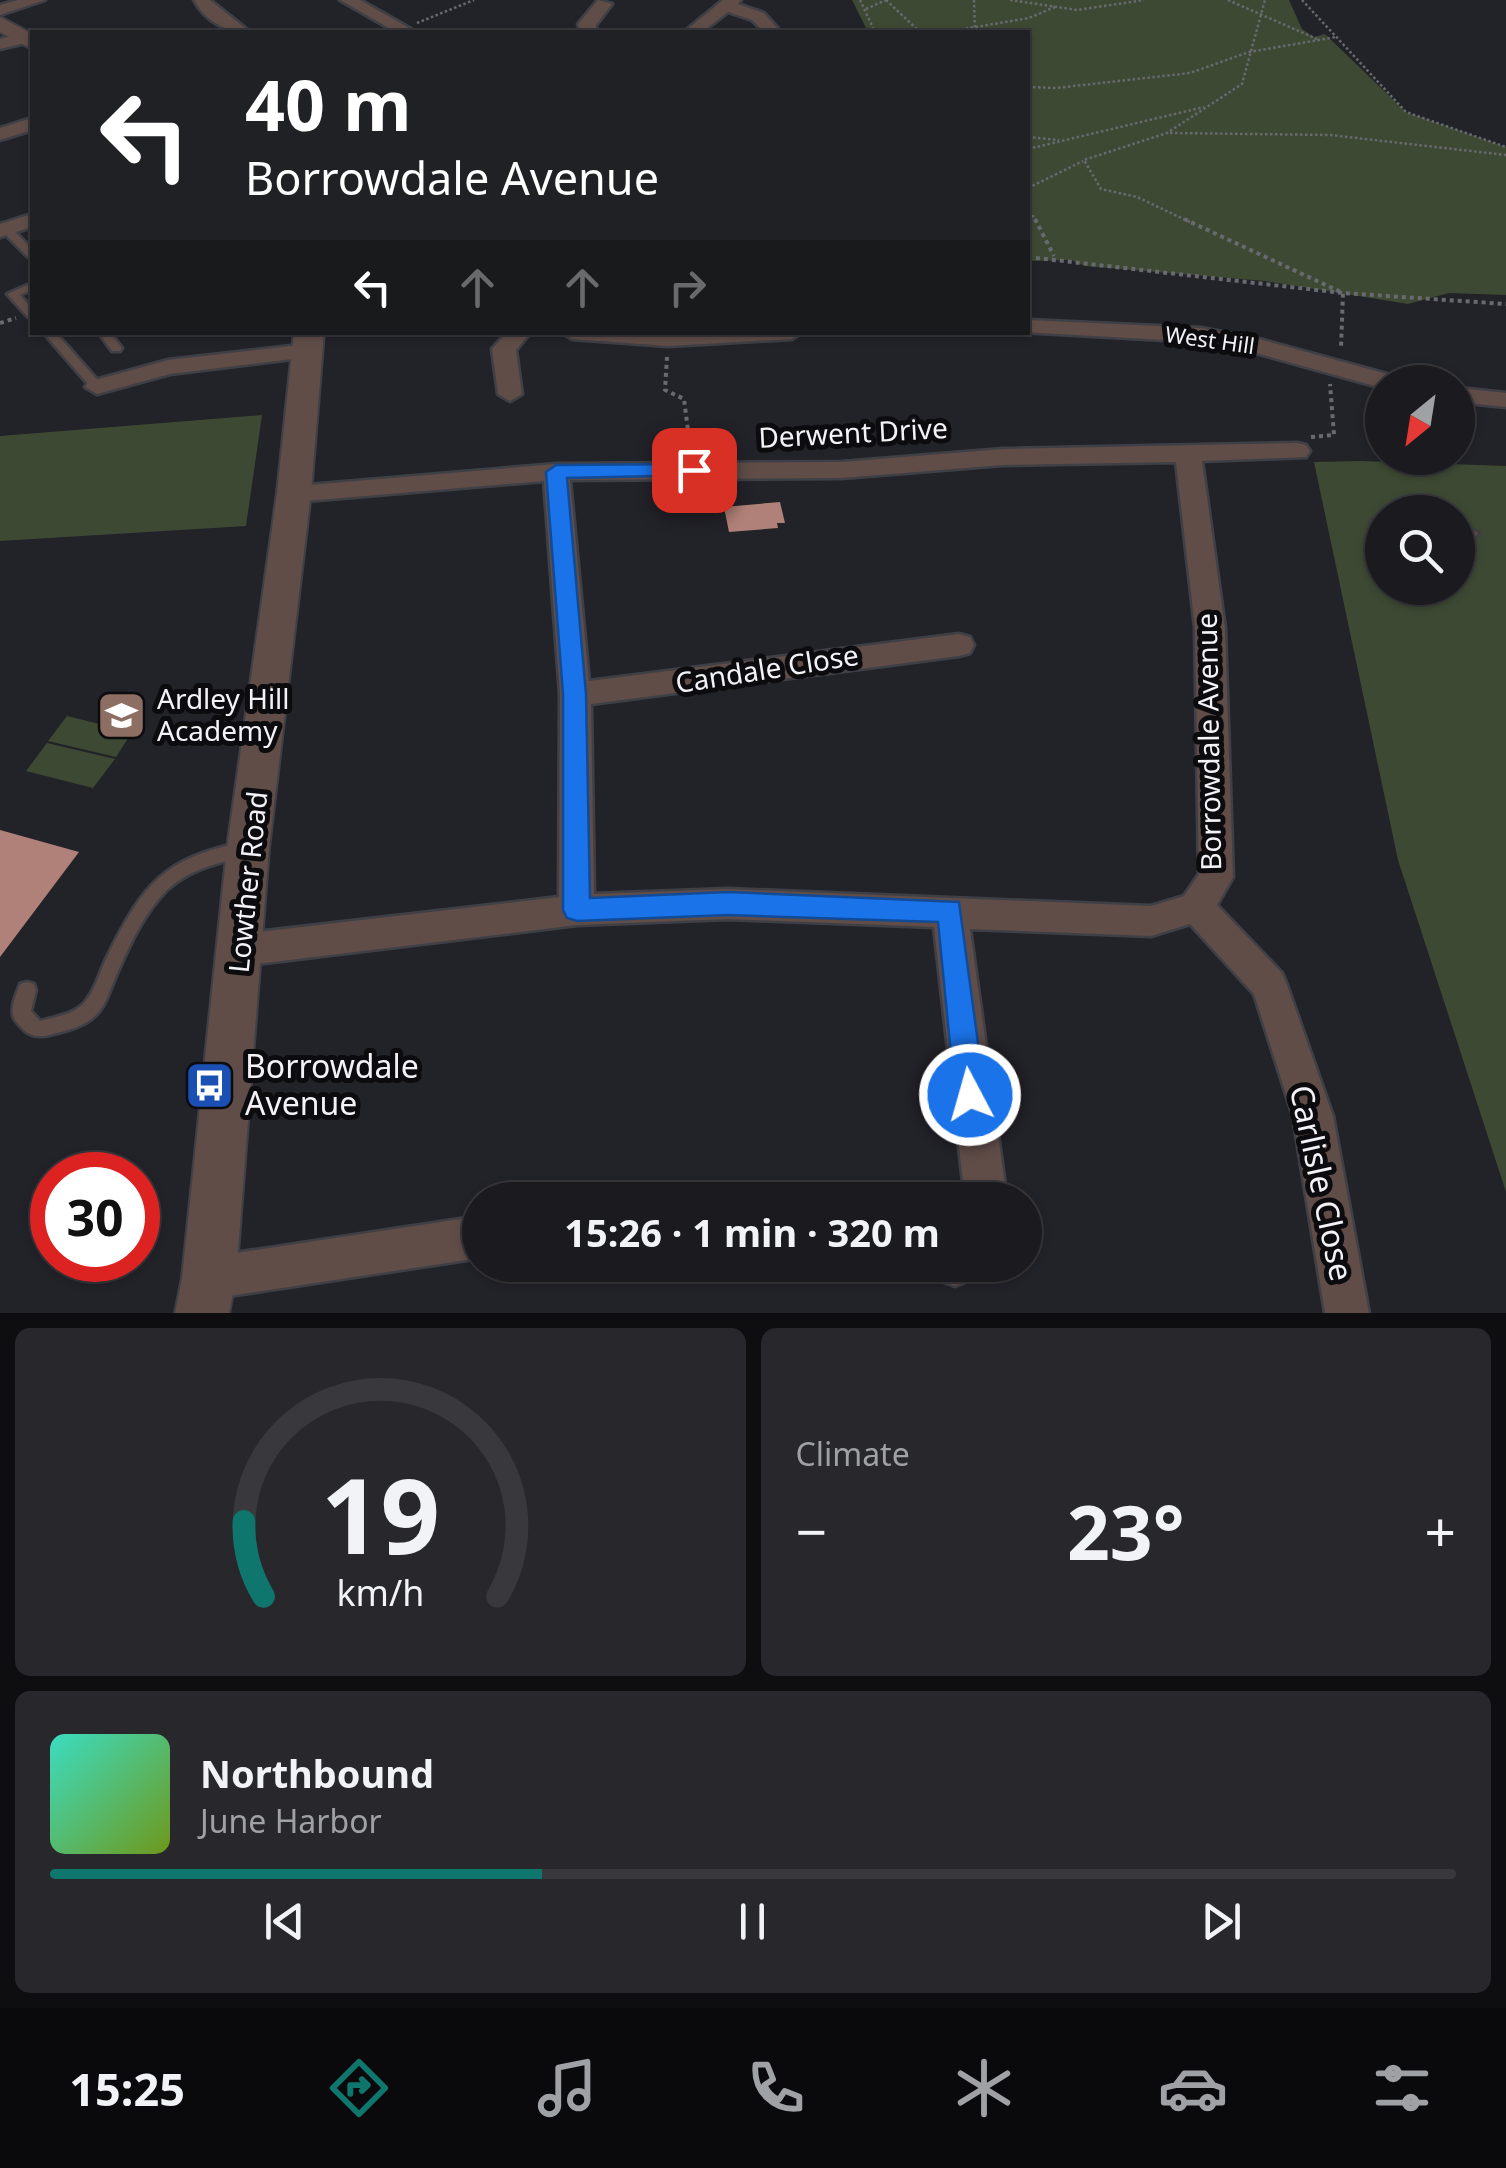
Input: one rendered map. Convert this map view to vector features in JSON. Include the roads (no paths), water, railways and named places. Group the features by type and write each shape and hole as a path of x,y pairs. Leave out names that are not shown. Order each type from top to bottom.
{"street":[{"path":"0,10 37,0"},
{"path":"202,0 207,8 239,30"},
{"path":"348,0 402,29"},
{"path":"695,30 729,3 765,20 771,30"},
{"path":"588,30 587,24 604,4"},
{"path":"0,23 28,40"},
{"path":"0,44 28,40"},
{"path":"0,134 30,125"},
{"path":"3,230 30,221"},
{"name":"West Hill","path":"1030,327 1201,335 1365,375"},
{"path":"510,394 504,350 517,335"},
{"path":"613,335 668,339 749,335"},
{"path":"96,386 168,367 308,342"},
{"name":"Lowther Road","path":"205,1296 248,848 294,493 308,342"},
{"path":"1475,397 1506,400"},
{"name":"Derwent Drive","path":"294,493 556,472 842,470 1003,457 1297,450"},
{"name":"Borrowdale Avenue","path":"240,950 577,910 728,904 1152,920 1196,907 1216,878 1210,628 1188,452"},
{"path":"556,472 574,694 577,910"},
{"name":"Candale Close","path":"574,694 704,681 862,654 960,645"},
{"name":"Carlisle Close","path":"1196,907 1268,985 1313,1116 1347,1313"},
{"path":"950,910 975,1182"},
{"path":"205,1296 462,1241"}],"lane":[{"path":"3,230 30,253"},
{"path":"30,287 13,294 30,314"},
{"path":"51,335 96,386"},
{"path":"105,335 116,348"},
{"path":"27,990 21,1013 36,1030 58,1025 89,1010 137,913 169,876 209,854 248,848"}],"place":[{"name":"Ardley Hill Academy","path":"122,715"},
{"name":"Borrowdale Avenue","path":"210,1085"}]}
